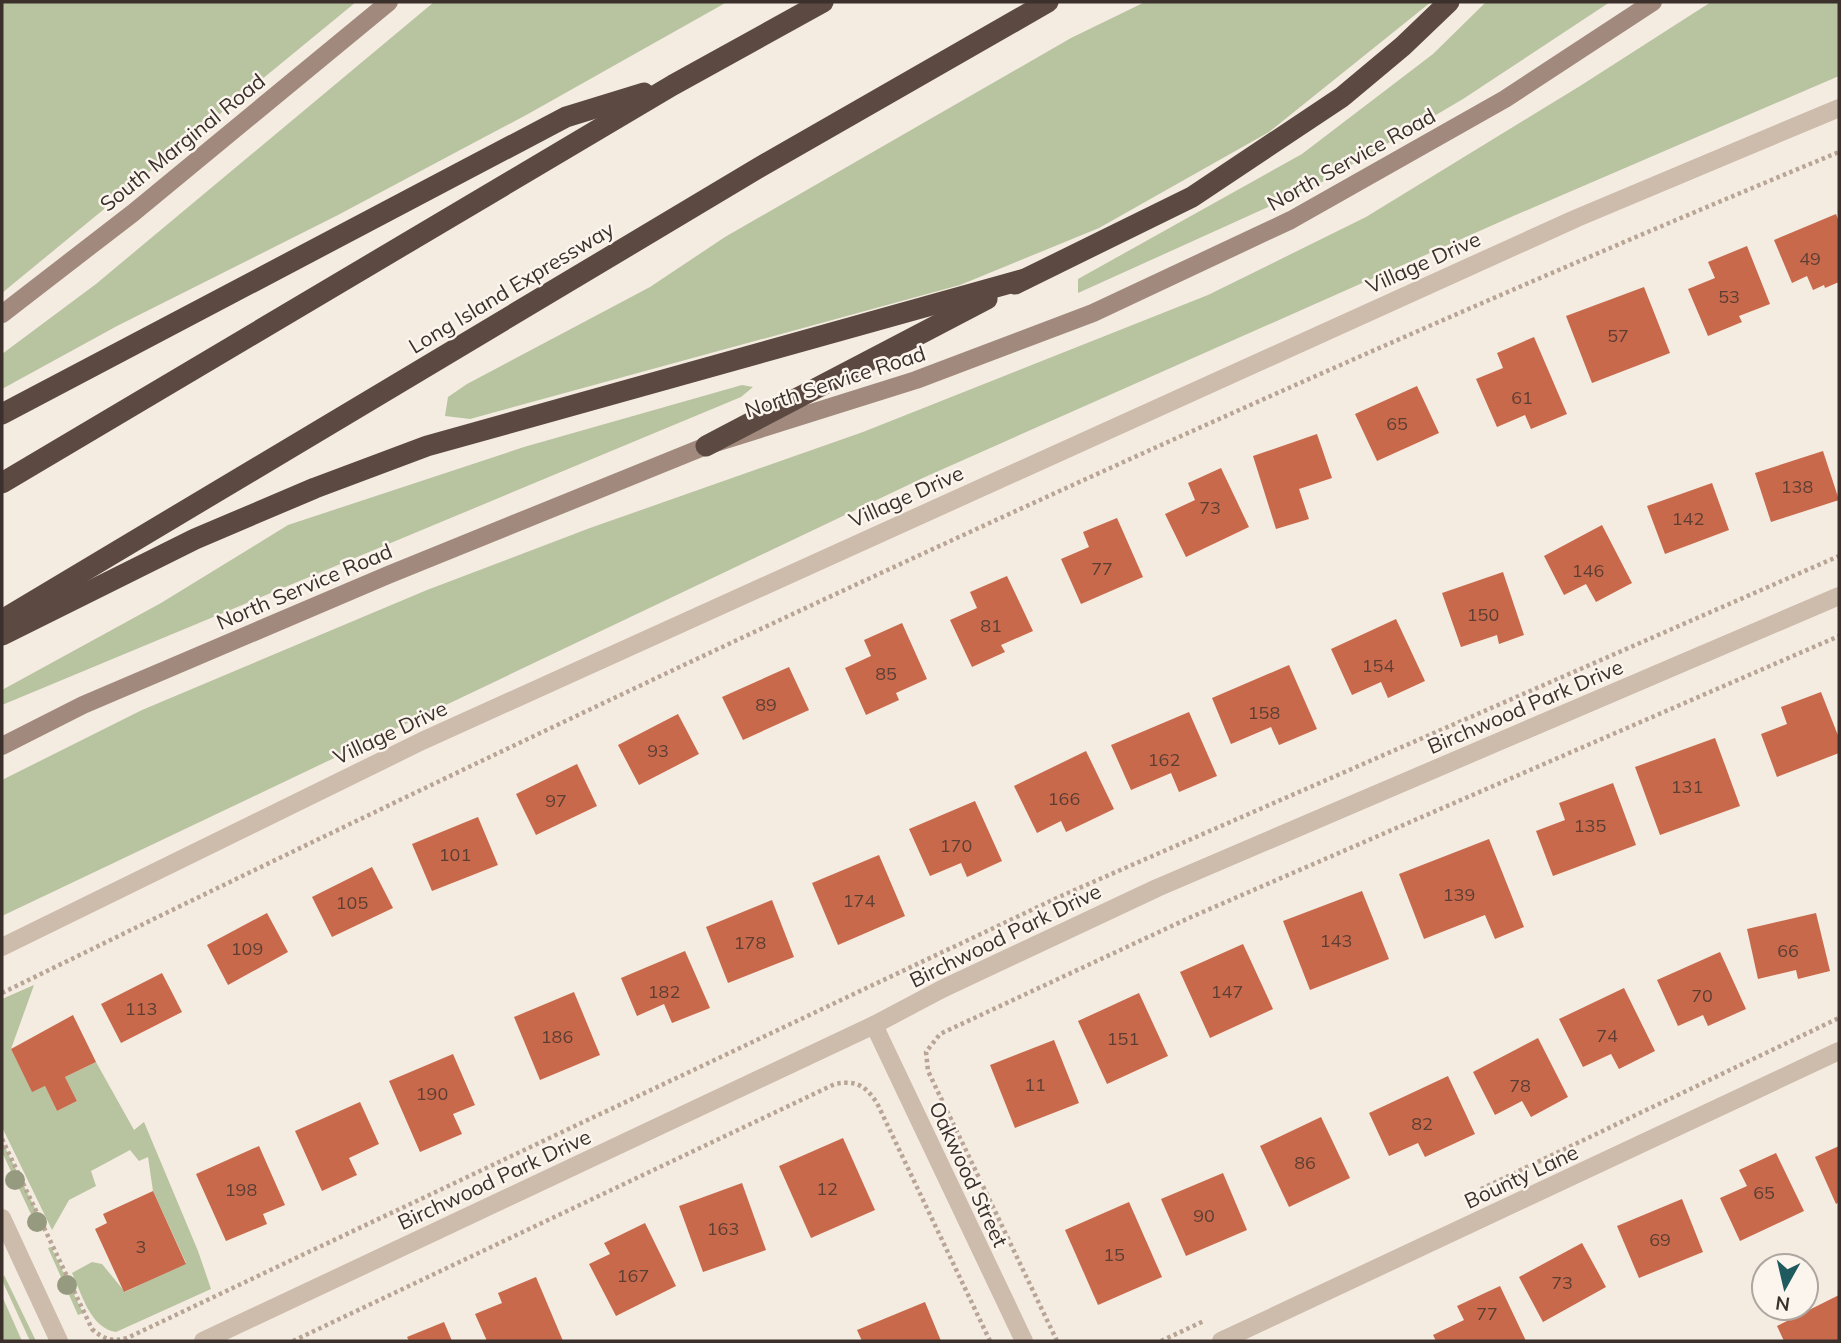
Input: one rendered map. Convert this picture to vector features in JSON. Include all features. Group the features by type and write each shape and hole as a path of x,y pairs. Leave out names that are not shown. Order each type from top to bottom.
{"highway":[{"path":"2,483 673,85 823,2"},
{"name":"Long Island Expressway","path":"2,620 760,167 1048,2"},
{"path":"706,446 1025,279 1192,197 1342,97 1450,2"},
{"path":"2,414 566,117 673,85"},
{"path":"2,635 195,539 315,488 427,446 1025,279"}],"main road":[{"name":"South Marginal Road","path":"2,314 133,213 389,2"},
{"name":"North Service Road","path":"2,746 83,705 375,580 706,446 916,380 1093,313 1291,220 1505,99 1653,2"}],"street":[{"name":"Village Drive","path":"2,947 448,729 1577,218 1839,108"},
{"name":"Birchwood Park Drive","path":"202,1341 874,1026 942,989 1157,888 1839,596"},
{"name":"Oakwood Street","path":"874,1026 1024,1341"},
{"name":"Bounty Lane","path":"1221,1341 1839,1051"},
{"path":"2,1218 59,1341"}],"path":[{"path":"2,993 686,663 1023,507 1330,370 1839,152"},
{"path":"2,1139 92,1329 107,1340 127,1338 1061,896 1839,556"},
{"path":"1057,1341 928,1071 926,1052 940,1034 1189,918 1839,636"},
{"path":"1475,1192 1839,1018"},
{"path":"293,1341 835,1084 847,1082 867,1088 877,1103 989,1341"},
{"path":"1161,1341 1211,1317"}],"green space":[{"path":"2,2 356,2 2,293"},
{"path":"434,2 727,2 528,114 338,215 117,326 2,389 2,354 96,284"},
{"path":"1145,2 1431,2 1269,132 1099,228 960,285 470,419 445,416 448,397 467,384 650,287 725,237 1071,38"},
{"path":"1486,2 1610,2 1463,99 1317,185 1078,293 1078,279 1302,154 1433,54"},
{"path":"1711,2 1839,2 1839,76 1511,217 925,477 2,916 2,780 142,710 427,590 590,528 863,432 1208,295 1366,217"},
{"path":"742,385 753,387 741,397 2,705 2,690 161,603 288,525 524,447"},
{"path":"34,985 11,1049 32,1091 45,1086 57,1111 77,1101 65,1077 96,1062 134,1130 144,1122 211,1289 116,1332 107,1329 93,1317 72,1273 92,1262 102,1264 125,1292 186,1263 153,1191 148,1157 139,1161 130,1150 91,1171 96,1186 69,1200 52,1230 2,1127 2,999"},
{"path":"2,1141 42,1223 36,1225 2,1152"},
{"path":"51,1247 83,1313 78,1315 48,1248"},
{"path":"4,1275 36,1341 30,1341 2,1280"},
{"path":"2,1296 22,1341 2,1341"}],"building":[{"path":"1836,214 1839,222 1839,282 1813,290 1807,276 1792,283 1774,240"},
{"path":"1747,246 1770,304 1739,316 1742,322 1708,336 1688,289 1715,278 1708,262"},
{"path":"1644,287 1670,353 1592,383 1566,316"},
{"path":"1534,337 1567,414 1531,429 1525,415 1497,427 1476,379 1503,368 1497,353"},
{"path":"1417,386 1439,433 1377,461 1355,414"},
{"path":"1317,434 1332,478 1299,489 1309,519 1276,529 1253,456"},
{"path":"1823,451 1839,500 1771,522 1755,473"},
{"path":"1221,468 1249,527 1186,557 1165,514 1195,500 1188,483"},
{"path":"1712,483 1729,530 1665,554 1647,506"},
{"path":"1117,518 1143,577 1081,604 1061,559 1089,547 1083,532"},
{"path":"1602,525 1632,583 1596,602 1586,584 1564,595 1544,556"},
{"path":"1503,572 1524,635 1499,644 1497,635 1461,647 1442,593"},
{"path":"1007,576 1033,631 1001,645 1005,652 972,667 950,620 977,608 970,592"},
{"path":"1396,619 1425,681 1388,698 1381,682 1352,695 1331,649"},
{"path":"902,623 927,679 896,693 899,700 866,715 845,668 871,656 864,640"},
{"path":"1289,665 1317,729 1279,745 1271,727 1231,744 1212,698"},
{"path":"789,667 809,710 743,740 722,697"},
{"path":"1821,692 1839,738 1839,753 1777,777 1761,734 1787,724 1781,707"},
{"path":"1189,712 1217,776 1179,792 1171,773 1131,790 1111,745"},
{"path":"678,714 699,754 639,785 618,745"},
{"path":"1715,738 1740,806 1660,835 1635,767"},
{"path":"1086,751 1114,809 1066,832 1061,821 1037,833 1014,786"},
{"path":"577,764 597,806 536,835 516,794"},
{"path":"1613,783 1636,845 1553,876 1536,831 1565,820 1559,803"},
{"path":"975,801 1002,861 967,877 961,863 930,876 909,829"},
{"path":"478,817 498,865 432,891 412,844"},
{"path":"1489,839 1524,927 1495,939 1485,915 1424,939 1399,874"},
{"path":"879,855 905,916 838,945 812,883"},
{"path":"372,867 393,908 332,937 312,897"},
{"path":"1362,891 1389,959 1310,990 1283,921"},
{"path":"772,900 794,957 728,983 706,927"},
{"path":"267,913 288,952 228,985 207,945"},
{"path":"1816,913 1830,971 1798,979 1796,970 1758,979 1747,929"},
{"path":"1243,944 1273,1009 1210,1038 1180,972"},
{"path":"685,951 710,1008 672,1023 664,1004 637,1016 621,978"},
{"path":"1720,952 1746,1009 1708,1026 1703,1015 1678,1026 1657,980"},
{"path":"162,973 182,1012 121,1043 101,1004"},
{"path":"1624,988 1655,1051 1619,1069 1611,1054 1583,1067 1559,1019"},
{"path":"574,992 600,1055 540,1080 514,1017"},
{"path":"1139,993 1168,1056 1107,1084 1078,1021"},
{"path":"73,1015 96,1062 65,1077 77,1101 57,1111 45,1086 32,1092 11,1049"},
{"path":"1538,1038 1568,1097 1531,1117 1522,1101 1495,1115 1473,1072"},
{"path":"1054,1040 1079,1103 1015,1128 990,1065"},
{"path":"453,1054 475,1105 453,1114 462,1134 420,1152 389,1081"},
{"path":"1448,1076 1475,1134 1425,1157 1418,1143 1389,1156 1369,1113"},
{"path":"360,1102 379,1144 349,1158 357,1175 322,1191 295,1131"},
{"path":"1321,1117 1350,1178 1289,1207 1260,1146"},
{"path":"843,1138 875,1210 811,1238 779,1166"},
{"path":"259,1146 285,1205 263,1214 267,1224 226,1241 196,1174"},
{"path":"1839,1146 1839,1202 1836,1204 1815,1157"},
{"path":"1776,1153 1804,1211 1740,1241 1720,1198 1747,1186 1739,1170"},
{"path":"1223,1173 1247,1230 1186,1256 1161,1199"},
{"path":"742,1183 766,1250 703,1272 679,1206"},
{"path":"153,1191 186,1264 124,1292 95,1229 107,1223 103,1214"},
{"path":"1682,1199 1703,1252 1639,1278 1617,1226"},
{"path":"1129,1202 1162,1277 1098,1305 1065,1230"},
{"path":"645,1223 676,1286 616,1316 589,1264 610,1254 604,1243"},
{"path":"1582,1243 1606,1287 1543,1322 1519,1277"},
{"path":"536,1277 563,1341 487,1341 475,1314 502,1303 498,1293"},
{"path":"1500,1286 1526,1341 1436,1341 1433,1335 1464,1320 1457,1306"},
{"path":"1839,1295 1839,1341 1784,1341 1777,1326 1785,1322 1820,1322 1820,1304"},
{"path":"925,1302 941,1341 862,1341 857,1330"},
{"path":"444,1322 452,1341 409,1341 407,1337"}]}
